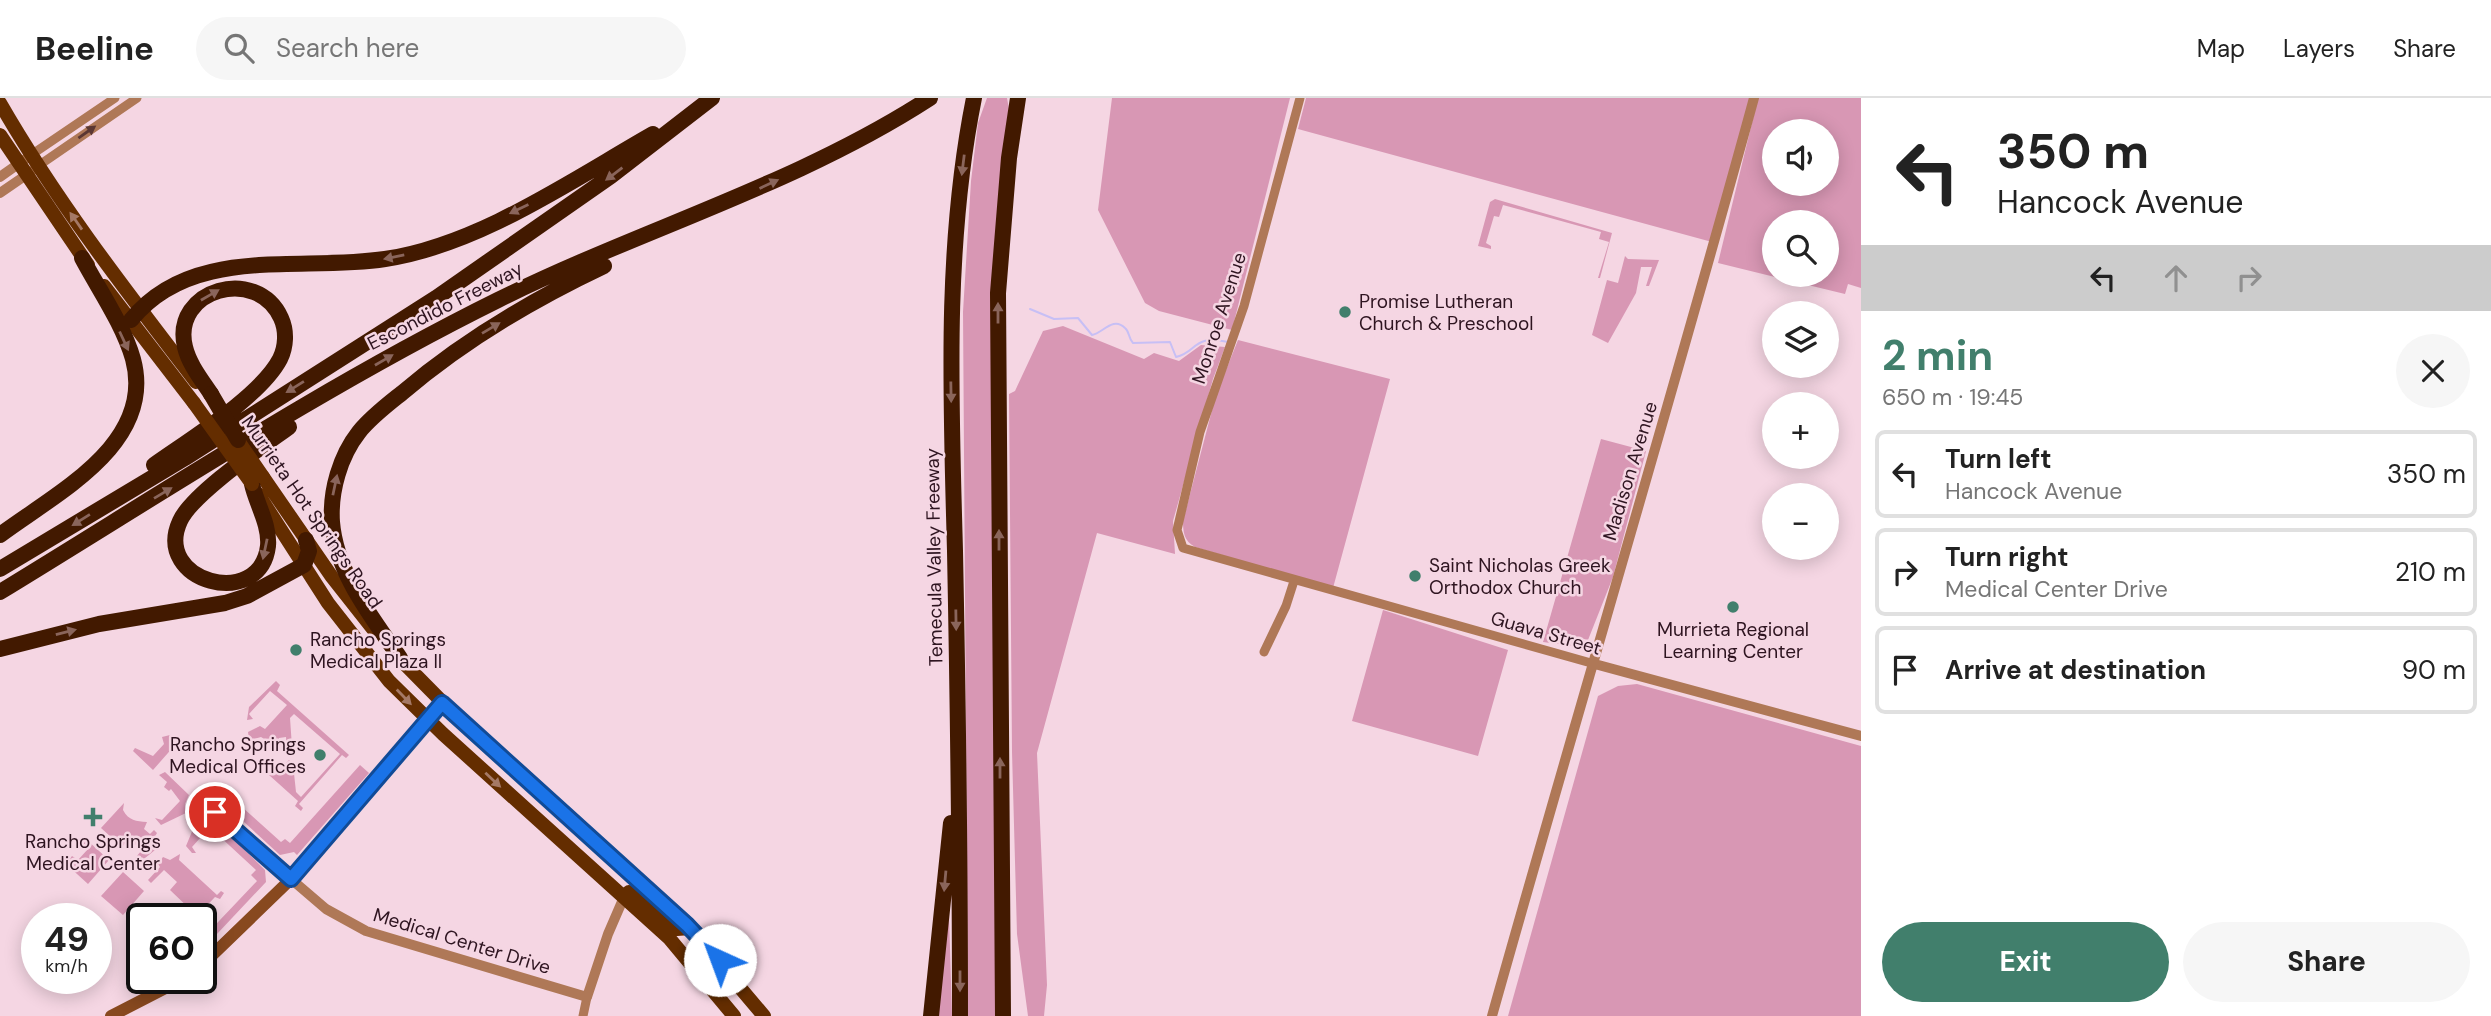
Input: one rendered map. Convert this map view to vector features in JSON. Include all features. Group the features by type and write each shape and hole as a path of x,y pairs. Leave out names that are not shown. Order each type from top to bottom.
{"highway":[{"name":"Escondido Freeway","path":"0,592 414,342 501,298 824,158 930,98"},
{"name":"Temecula Valley Freeway","path":"960,1016 960,790 951,309 972,98"},
{"path":"1003,1016 998,293 1009,158 1018,98"},
{"name":"Escondido Freeway","path":"0,569 436,298 591,191 709,100"},
{"path":"135,315 166,289 208,270 386,259 442,246 534,202 709,100"},
{"path":"400,658 356,591 336,546 332,521 337,476 359,432 422,376 479,335 534,301 736,198"},
{"path":"0,535 103,458 125,431 136,399 133,360 82,258"},
{"path":"115,499 133,478 246,396 279,361 285,345 281,319 265,298 250,289 231,287 213,291 196,304 186,322 186,351 204,398 238,440"},
{"path":"257,480 267,530 268,544 263,561 253,573 239,582 215,584 199,578 183,564 177,550 176,535 182,517 196,501 295,423 325,394"},
{"path":"0,649 99,624 225,603 247,596 304,565 309,551 306,540"},
{"path":"932,1016 952,810 960,790"},
{"path":"1000,836 1013,1016"}],"main road":[{"name":"Murrieta Hot Springs Road","path":"0,103 135,315"},
{"name":"Murrieta Hot Springs Road","path":"0,135 82,258 135,315 204,398 257,480 306,540 353,605 442,703 690,928 764,1016"},
{"name":"Murrieta Hot Springs Road","path":"238,440 304,565 350,635 428,720 669,938 734,1016"},
{"path":"217,955 291,879 442,703"},
{"path":"624,897 629,892 640,895 677,929 690,928"},
{"path":"111,1016 154,994"}],"street":[{"path":"35,161 115,98"},
{"path":"0,177 21,170 137,98"},
{"name":"Monroe Avenue","path":"1183,548 1177,530 1200,432 1244,306 1300,98"},
{"name":"Madison Avenue","path":"1492,1016 1591,663 1681,362 1754,98"},
{"path":"0,193 21,170"},
{"name":"Guava Street","path":"1183,548 1294,581 1861,736"},
{"path":"1264,652 1294,581"},
{"name":"Medical Center Drive","path":"200,807 221,816 326,909 366,931 587,997"},
{"path":"583,1016 608,934 624,897"}],"shaded area":[{"path":"987,98 1007,98 1009,109 1006,135 998,1016 968,1016 963,312 971,181 978,123"},
{"path":"1112,98 1290,98 1232,330 1159,311 1145,303 1098,210"},
{"path":"1306,98 1750,98 1712,242 1298,129"},
{"path":"1758,98 1861,98 1861,288 1848,284 1845,294 1816,287 1839,287 1839,210 1762,210 1762,274 1718,263"},
{"path":"1495,199 1612,233 1600,278 1609,242 1599,239 1601,232 1503,205 1499,217 1494,216 1486,243 1491,249 1478,246 1490,202"},
{"path":"1625,256 1628,259 1659,260 1649,286 1646,286 1652,267 1641,267 1636,293 1608,343 1592,335 1607,280 1618,283"},
{"path":"1063,326 1144,359 1154,353 1179,361 1201,345 1225,347 1213,379 1173,521 1175,554 1097,533 1037,753 1047,985 1044,1016 1028,1016 1017,934 1012,752 1009,394 1015,391 1043,331"},
{"path":"1238,340 1390,379 1333,588 1195,547 1185,536 1183,521 1216,395"},
{"path":"1601,439 1646,451 1613,577 1588,640 1584,639 1574,646 1543,642"},
{"path":"1383,610 1508,650 1478,756 1352,721"},
{"path":"276,681 280,685 277,691 349,755 346,758 342,755 299,804 303,808 301,811 295,806 298,801 269,775 275,775 289,760 293,764 296,792 301,797 340,754 294,714 290,718 292,747 287,754 286,737 279,738 277,747 261,737 251,740 250,746 248,732 260,726 265,729 287,705 270,691 249,714 253,719 247,720 249,707"},
{"path":"1637,684 1861,746 1861,1016 1508,1016 1598,696 1618,686"},
{"path":"170,735 175,745 153,770 133,751 135,748 153,756 164,744 162,737"},
{"path":"360,765 369,773 297,855 294,852 280,855 219,799 217,792 225,784 223,790 281,842 285,839 290,843"},
{"path":"165,772 189,795 185,804 186,813 161,825 155,818 162,820 180,801 171,789 169,791 164,787 167,782 159,775"},
{"path":"124,803 123,810 130,818 147,822 144,829 150,834 154,830 157,833 151,843 155,850 134,867 130,864 142,850 129,839 122,847 101,828"},
{"path":"196,822 229,834 265,870 266,882 217,934 217,923 257,881 251,875 256,870 217,834 206,841 201,837 192,847 196,853 192,853 186,846"},
{"path":"87,840 109,860 88,884 66,864 72,856 78,860 88,849 83,844"},
{"path":"180,854 179,860 217,895 221,891 224,893 220,899 215,897 209,903 184,903 170,890 177,882 164,870 151,883 148,880 160,867 158,864 163,857 170,860"},
{"path":"123,872 144,891 134,903 126,903 123,915 101,896"},
{"path":"949,914 952,1016 938,1016"}],"waterway":[{"path":"1030,309 1054,319 1078,318 1092,335 1112,324 1121,325 1127,330 1133,343 1170,342 1176,357 1208,340 1228,342"}],"place":[{"name":"Promise Lutheran Church & Preschool","path":"1345,312"},
{"name":"Saint Nicholas Greek Orthodox Church","path":"1415,576"},
{"name":"Murrieta Regional Learning Center","path":"1733,607"},
{"name":"Rancho Springs Medical Plaza II","path":"296,650"},
{"name":"Rancho Springs Medical Offices","path":"320,755"},
{"name":"Rancho Springs Medical Center","path":"93,817"}],"route":[{"path":"215,812 291,879 442,703 687,925 720,960"}]}
